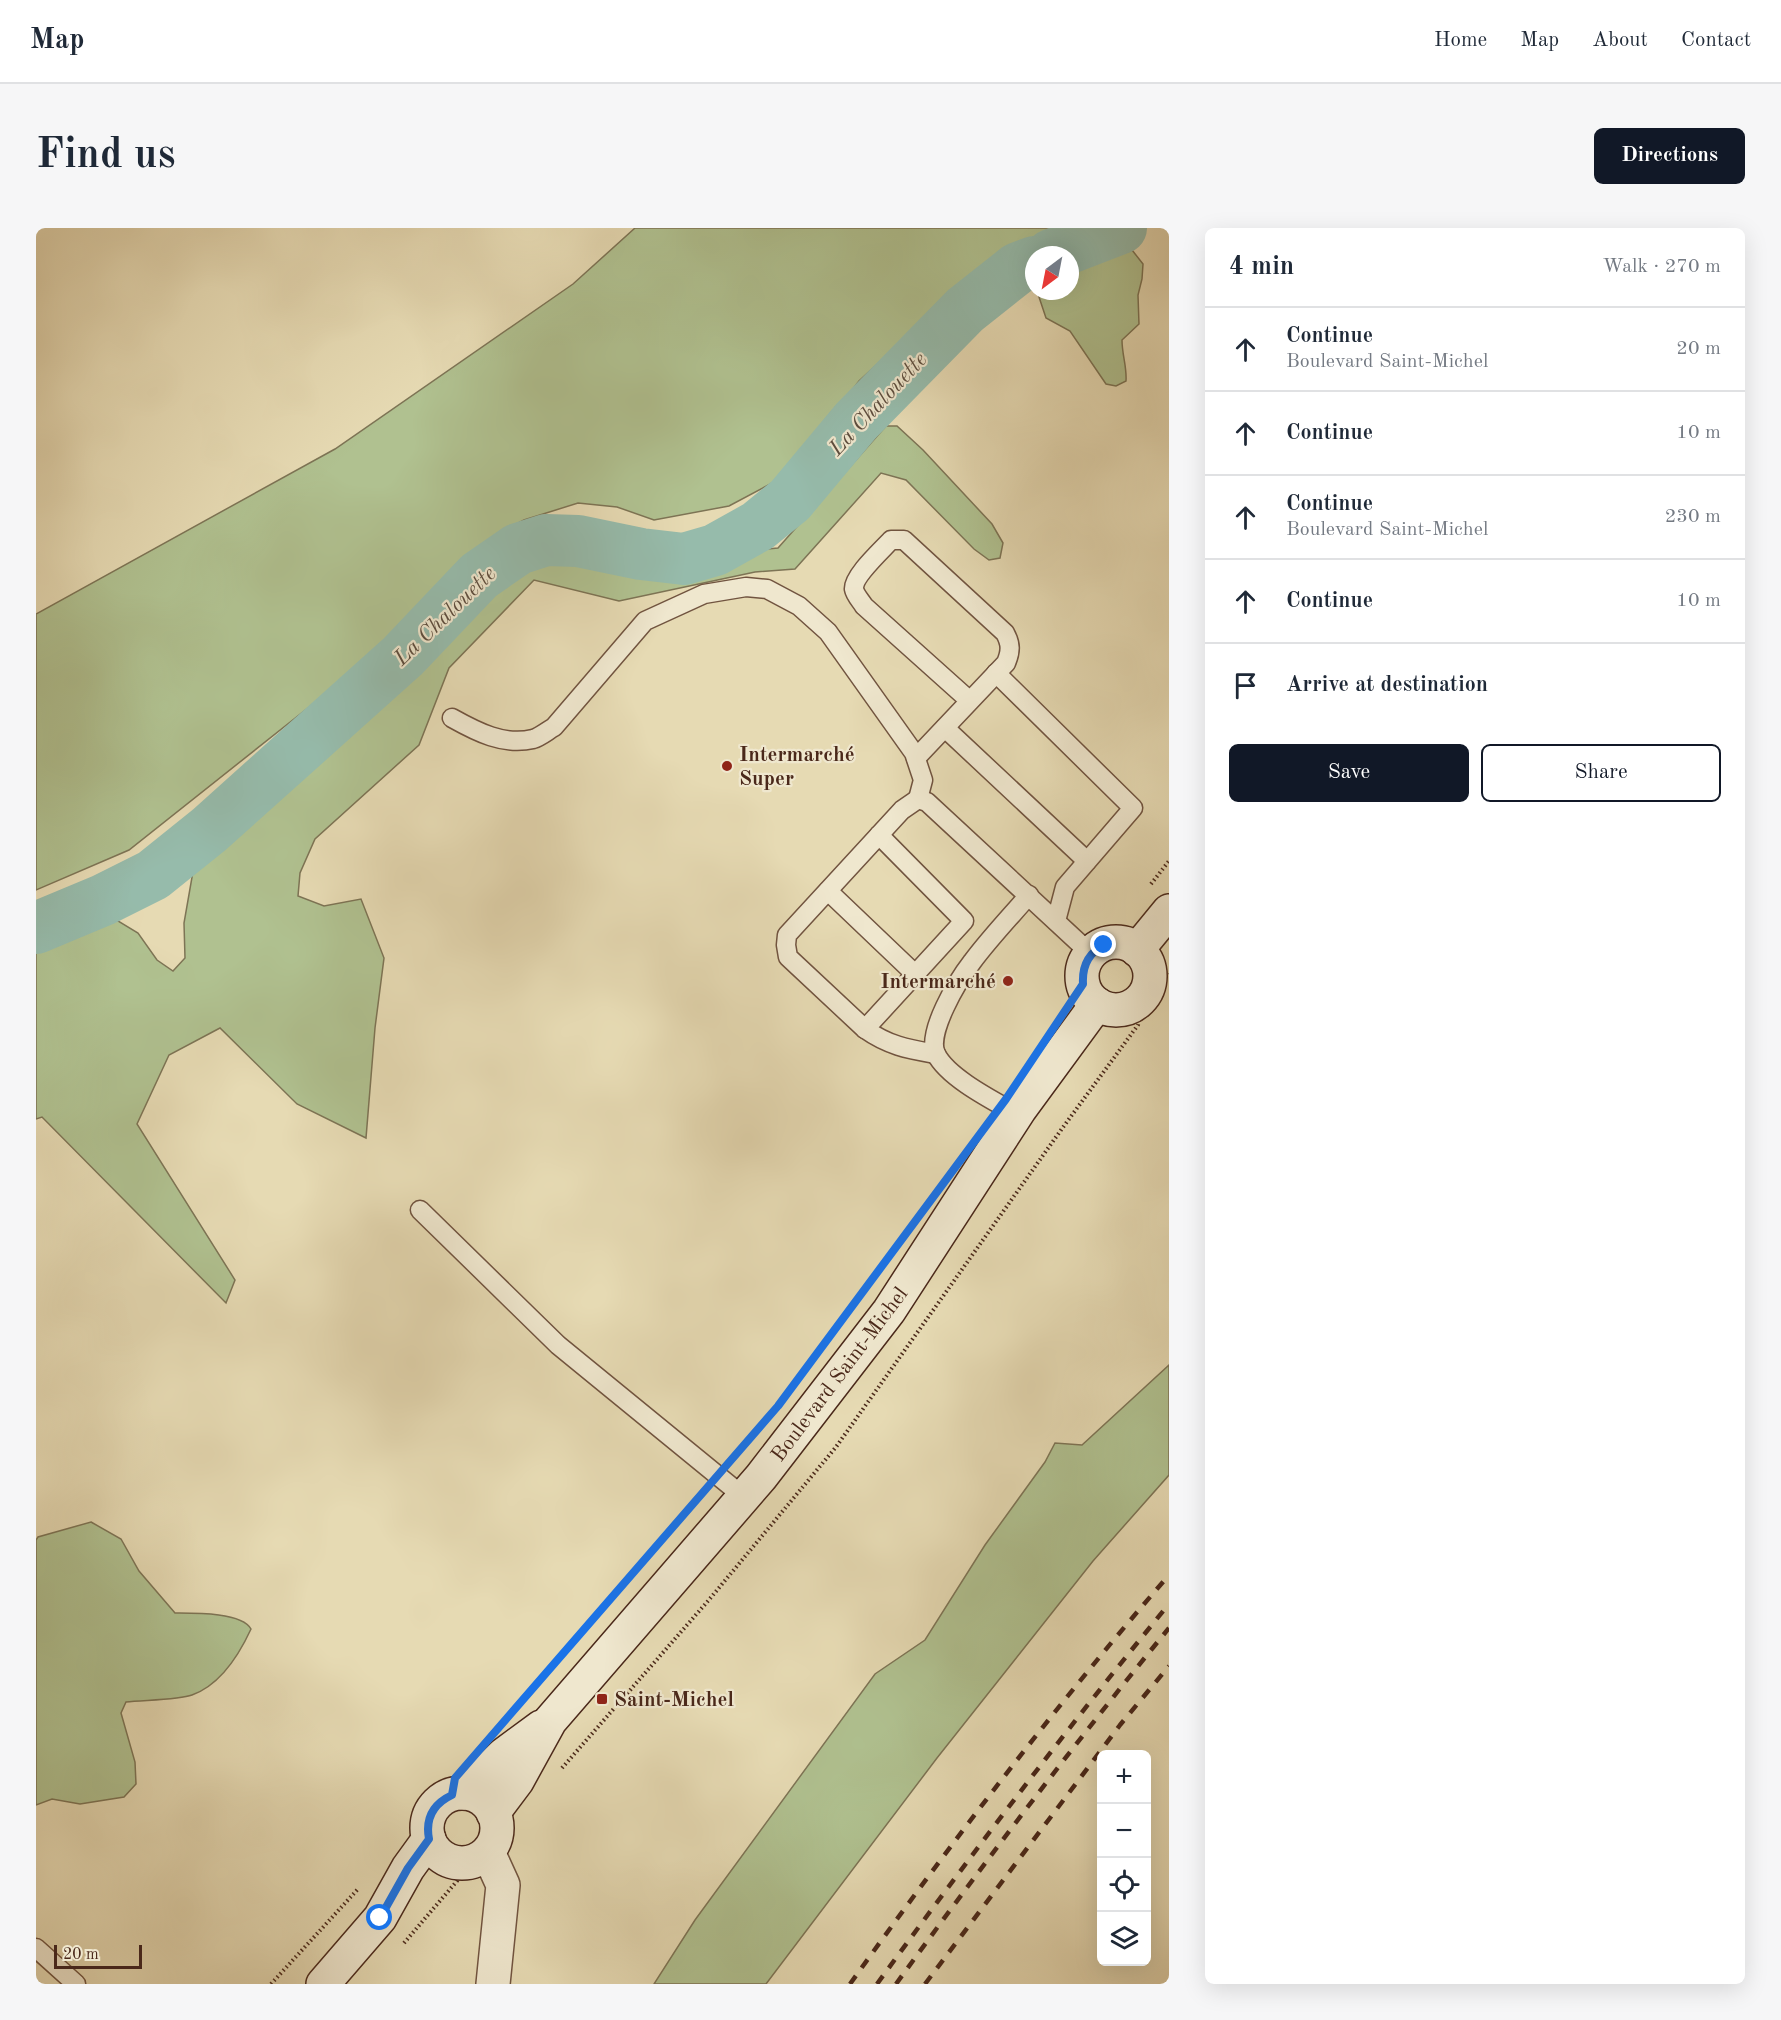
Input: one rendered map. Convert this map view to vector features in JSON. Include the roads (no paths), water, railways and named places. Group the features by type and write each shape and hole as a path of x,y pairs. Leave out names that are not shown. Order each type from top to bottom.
{"main road":[{"path":"1137,950 1169,911"},
{"path":"1113,942 1122,943 1137,950 1145,958 1149,967 1150,978 1143,998 1135,1005 1116,1010 1106,1009 1097,1004 1083,984 1085,962 1097,948 1113,942"},
{"name":"Boulevard Saint-Michel","path":"493,1813 517,1781 550,1721 744,1497 889,1311 1017,1114 1097,1004"},
{"name":"Boulevard Saint-Michel","path":"464,1793 503,1755 550,1721"},
{"path":"380,1918 469,1858 493,1845 497,1828 493,1813 481,1799 464,1793 452,1795 436,1805 428,1822 429,1839 434,1849 442,1856 469,1858 503,1885 493,1984"},
{"path":"322,1984 380,1918 408,1868 429,1839"}],"lane":[{"path":"916,758 945,728 1006,663 1010,652 1010,642 1005,633 904,540 891,540 857,578 854,588 856,594 864,606 970,701"},
{"path":"452,718 478,733 507,740 534,738 554,727 645,621 704,594 746,587 767,589 799,606 828,632 914,753 923,780 918,799 902,810 787,935 788,957 865,1029 878,1038 899,1048 936,1054"},
{"path":"996,673 1133,808 1065,887 1056,921"},
{"path":"945,728 1088,861"},
{"path":"918,799 927,802 1091,954"},
{"path":"865,1029 964,921 879,835"},
{"path":"828,891 915,974"},
{"path":"1017,1114 952,1074 936,1054 934,1040 942,1013 971,963 1029,895"},
{"path":"420,1210 558,1345 744,1497"},
{"path":"36,1948 76,1984"}],"waterway":[{"name":"La Chalouette","path":"1074,246 1121,228"},
{"name":"La Chalouette","path":"36,928 103,900 153,875 209,830 403,656 479,576 518,549 546,540 578,541 641,554 684,559 715,550 758,526 790,500 856,421 965,310 1018,268 1025,265"}],"railway":[{"path":"850,1984 1005,1775 1169,1575"},
{"path":"877,1984 1020,1792 1169,1604"},
{"path":"896,1984 1030,1804 1169,1628"},
{"path":"925,1984 1120,1725 1169,1666"}],"place":[{"name":"Intermarché Super","path":"727,766"},
{"name":"Intermarché","path":"1008,981"},
{"name":"Saint-Michel","path":"602,1699"}]}
